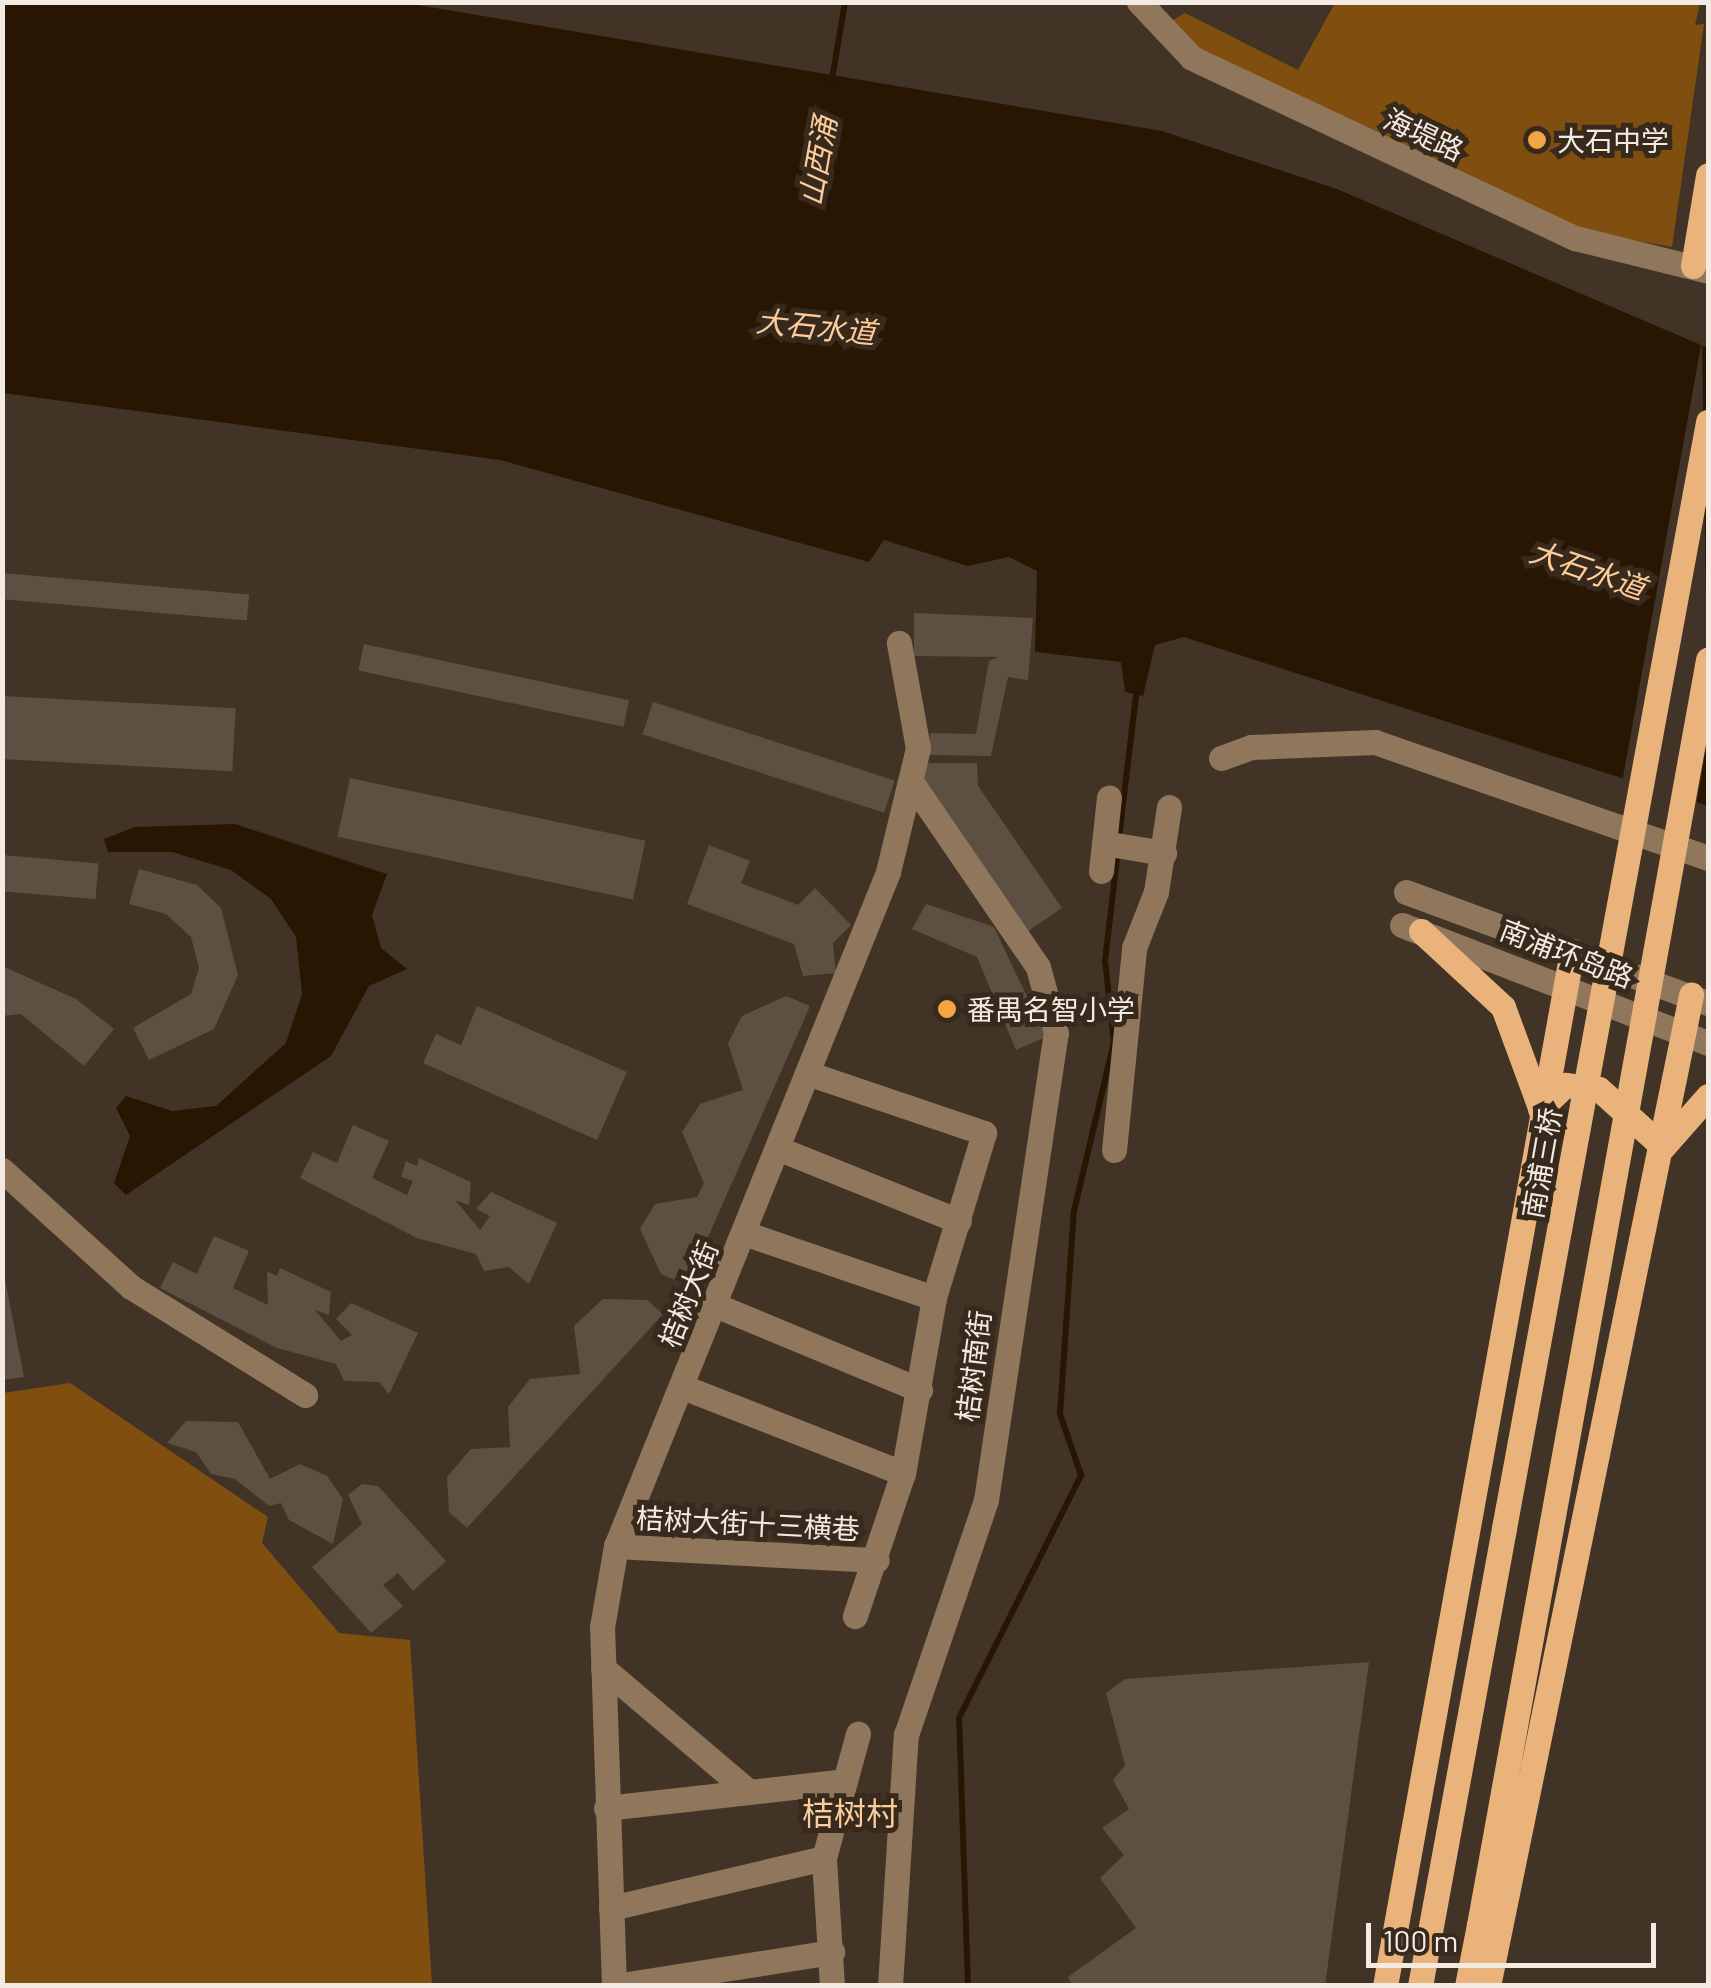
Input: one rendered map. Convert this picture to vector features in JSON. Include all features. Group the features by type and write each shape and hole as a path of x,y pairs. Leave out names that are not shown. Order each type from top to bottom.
{"main road":[{"path":"1701,269 1707,195"},
{"name":"南浦三桥","path":"1420,1986 1708,422"},
{"path":"1468,1986 1708,660"},
{"path":"1411,928 1503,1008 1540,1109"},
{"path":"1385,1986 1540,1109 1572,951"},
{"path":"1488,1986 1683,1032 1700,999"},
{"path":"1540,1109 1565,1085 1599,1088 1662,1147"},
{"path":"1662,1147 1708,1096"}],"street":[{"name":"海堤路","path":"1139,2 1192,58 1575,238 1701,269"},
{"name":"桔树大街","path":"615,1986 603,1668 616,1546 776,1148 810,1074 914,786 918,748 900,643"},
{"path":"1221,758 1251,747 1375,742 1708,858"},
{"name":"桔树南街","path":"890,1986 906,1735 986,1500 1056,1033 1038,966 914,786"},
{"path":"1100,871 1109,797"},
{"path":"1114,1150 1134,948 1164,854 1169,807"},
{"path":"1104,844 1164,854"},
{"name":"南浦环岛路","path":"1406,892 1700,999"},
{"name":"南浦环岛路","path":"1411,928 1566,982 1708,1043"},
{"path":"810,1074 984,1133 934,1298 904,1474 855,1616"},
{"path":"776,1148 959,1221"},
{"path":"2,1170 131,1287 305,1395"},
{"path":"744,1233 934,1298"},
{"path":"715,1306 920,1390"},
{"path":"683,1386 904,1474"},
{"name":"桔树大街十三横巷","path":"616,1546 877,1560"},
{"path":"603,1668 747,1790"},
{"path":"832,1986 824,1858 838,1782 858,1734"},
{"path":"606,1808 838,1782"},
{"path":"612,1908 824,1858"},
{"path":"615,1986 832,1952"}],"shaded area":[{"name":"大石中学","path":"1335,3 1700,3 1695,25 1704,24 1672,247 1577,230 1195,49 1170,22 1185,13 1298,70"},
{"path":"70,1383 268,1517 262,1543 339,1633 410,1640 432,1985 3,1985 3,1393"}],"water":[{"name":"大石水道","path":"3,3 406,3 1162,131 1337,189 1708,348 1708,806 1184,637 1155,645 1143,696 1125,692 1121,662 1035,652 1037,571 1009,557 968,566 884,540 869,562 500,460 3,393"},
{"path":"235,824 387,874 372,915 381,948 407,969 369,986 331,1056 126,1195 114,1183 130,1136 116,1108 126,1096 172,1111 216,1106 286,1043 302,994 296,937 271,899 231,870 172,852 108,852 104,839 135,827"}],"pier":[{"path":"1702,340 1708,736 1696,807 1622,783"}],"building":[{"path":"2,573 249,595 247,621 2,599"},
{"path":"914,613 1033,618 1028,680 1008,677 991,756 930,755 930,733 976,734 989,661 999,657 914,656"},
{"path":"364,644 629,700 623,727 358,670"},
{"path":"2,696 236,708 232,771 2,759"},
{"path":"653,702 895,780 884,813 642,734"},
{"path":"927,763 977,763 978,786 1062,908 1024,934 920,782"},
{"path":"350,778 645,841 633,899 338,837"},
{"path":"709,845 750,861 741,883 798,905 815,888 851,925 833,943 836,973 803,976 794,944 687,904"},
{"path":"2,855 99,863 95,899 2,891"},
{"path":"139,869 197,885 221,908 238,975 214,1029 149,1060 133,1028 191,994 199,968 191,937 166,914 129,904"},
{"path":"926,904 994,927 1046,1037 1016,1050 977,957 912,929"},
{"path":"2,966 76,999 114,1029 84,1066 21,1014 2,1016"},
{"path":"786,996 810,1006 687,1285 661,1274 640,1229 655,1204 697,1197 704,1183 682,1132 700,1104 743,1090 728,1043 742,1016"},
{"path":"477,1006 627,1072 597,1140 423,1063 436,1034 461,1045"},
{"path":"353,1125 389,1141 372,1178 407,1195 413,1181 401,1177 406,1161 417,1166 419,1158 471,1182 469,1205 455,1200 480,1230 490,1216 476,1209 491,1192 557,1223 529,1284 509,1267 484,1271 476,1254 417,1238 300,1178 313,1152 337,1163"},
{"path":"214,1236 249,1251 233,1288 268,1305 267,1271 277,1276 280,1268 331,1292 329,1315 315,1310 341,1341 352,1335 336,1319 351,1303 418,1333 389,1394 379,1382 344,1381 336,1364 277,1348 160,1288 173,1262 197,1274"},
{"path":"2,1264 24,1377 2,1380"},
{"path":"603,1299 647,1300 663,1314 467,1528 449,1512 447,1477 471,1449 510,1447 508,1407 530,1379 580,1374 574,1326"},
{"path":"186,1421 238,1422 270,1479 300,1464 327,1476 343,1499 333,1544 289,1520 281,1503 269,1506 235,1479 211,1474 196,1452 167,1443"},
{"path":"362,1484 378,1486 446,1561 413,1591 398,1573 383,1585 403,1606 371,1633 312,1567 362,1524 348,1495"},
{"path":"1369,1662 1325,1986 1073,1986 1068,1977 1136,1928 1100,1878 1124,1855 1102,1828 1129,1809 1113,1780 1125,1765 1106,1693 1125,1679"}],"waterway":[{"name":"山西涌","path":"831,85 845,2"},
{"path":"1119,838 1137,686"},
{"path":"968,1986 959,1718 1081,1475 1060,1414 1074,1211 1114,1042 1105,961 1118,850"}],"place":[{"name":"大石中学","path":"1537,140"},
{"name":"番禺名智小学","path":"947,1009"}],"district":[{"name":"桔树村","path":"850,1812"}]}
